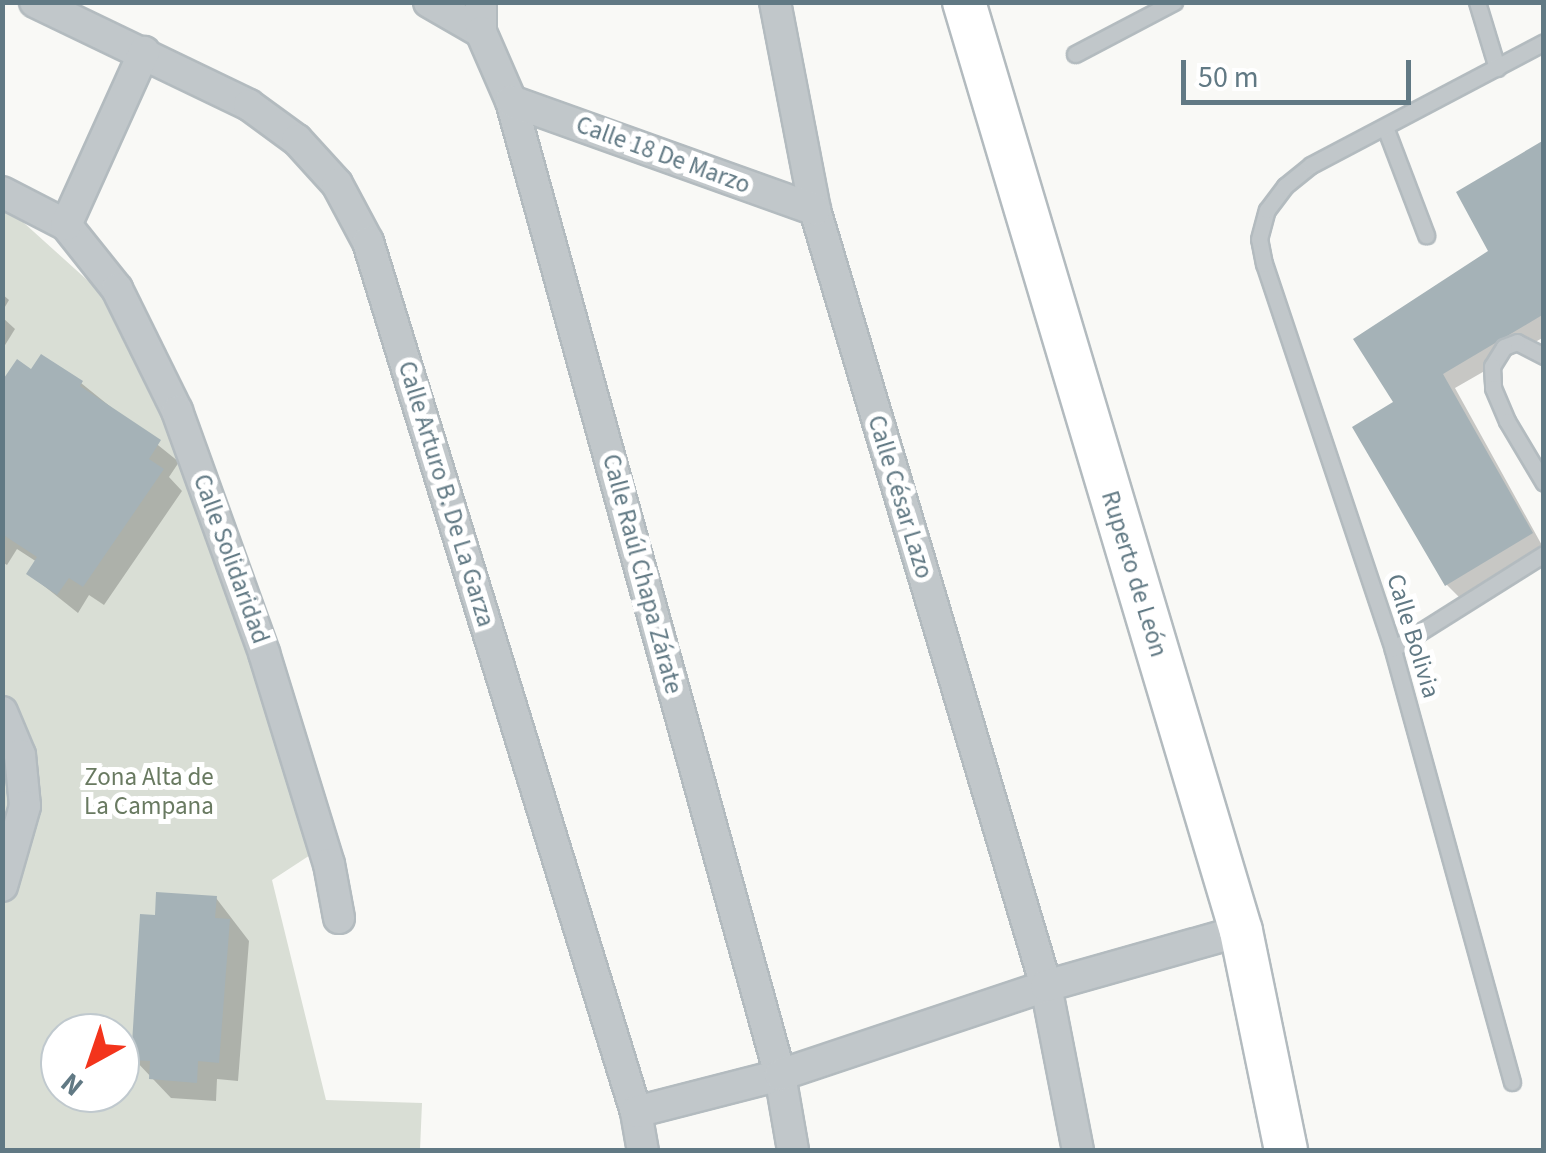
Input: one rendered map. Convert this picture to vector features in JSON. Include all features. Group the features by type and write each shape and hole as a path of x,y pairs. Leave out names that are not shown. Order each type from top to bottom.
{"street":[{"name":"Calle Arturo B. De La Garza","path":"35,2 249,105 297,140 337,184 368,242 636,1112 643,1150"},
{"path":"430,2 481,18"},
{"name":"Calle César Lazo","path":"775,2 815,210 1046,986 1078,1150"},
{"name":"Ruperto de León","path":"964,2 1240,931 1286,1150"},
{"name":"Calle Raúl Chapa Zárate","path":"481,18 511,101 780,1075 793,1150"},
{"path":"66,225 144,52"},
{"name":"Calle 18 De Marzo","path":"511,101 815,210"},
{"name":"Calle Solidaridad","path":"2,192 66,225 117,289 177,411 264,653 329,864 339,918"},
{"path":"2,712 20,755 25,806 9,845 2,886"},
{"path":"636,1112 780,1075 1046,986 1240,931"}],"lane":[{"path":"1075,54 1174,2"},
{"path":"1477,2 1497,68"},
{"path":"1426,235 1385,127 1544,42"},
{"name":"Calle Bolivia","path":"1385,127 1312,165 1284,186 1267,210 1259,239 1393,650 1512,1082"},
{"path":"1544,356 1517,342 1504,347 1492,366 1493,388 1507,421 1544,483"},
{"path":"1393,650 1544,554"}],"green space":[{"name":"Zona Alta de La Campana","path":"3,204 116,306 220,544 324,846 272,880 326,1100 422,1103 420,1150 3,1150"}],"building":[{"path":"1544,140 1544,314 1443,374 1533,533 1445,586 1352,427 1393,402 1353,339 1488,251 1456,192"},
{"path":"41,354 83,381 80,386 161,440 149,459 164,469 83,587 69,578 57,595 26,574 37,557 2,534 2,381 17,359 31,369"},
{"path":"156,892 217,896 215,918 230,919 219,1063 198,1061 197,1083 149,1079 150,1061 140,1060 140,1013 134,1013 140,914 155,915"}]}
